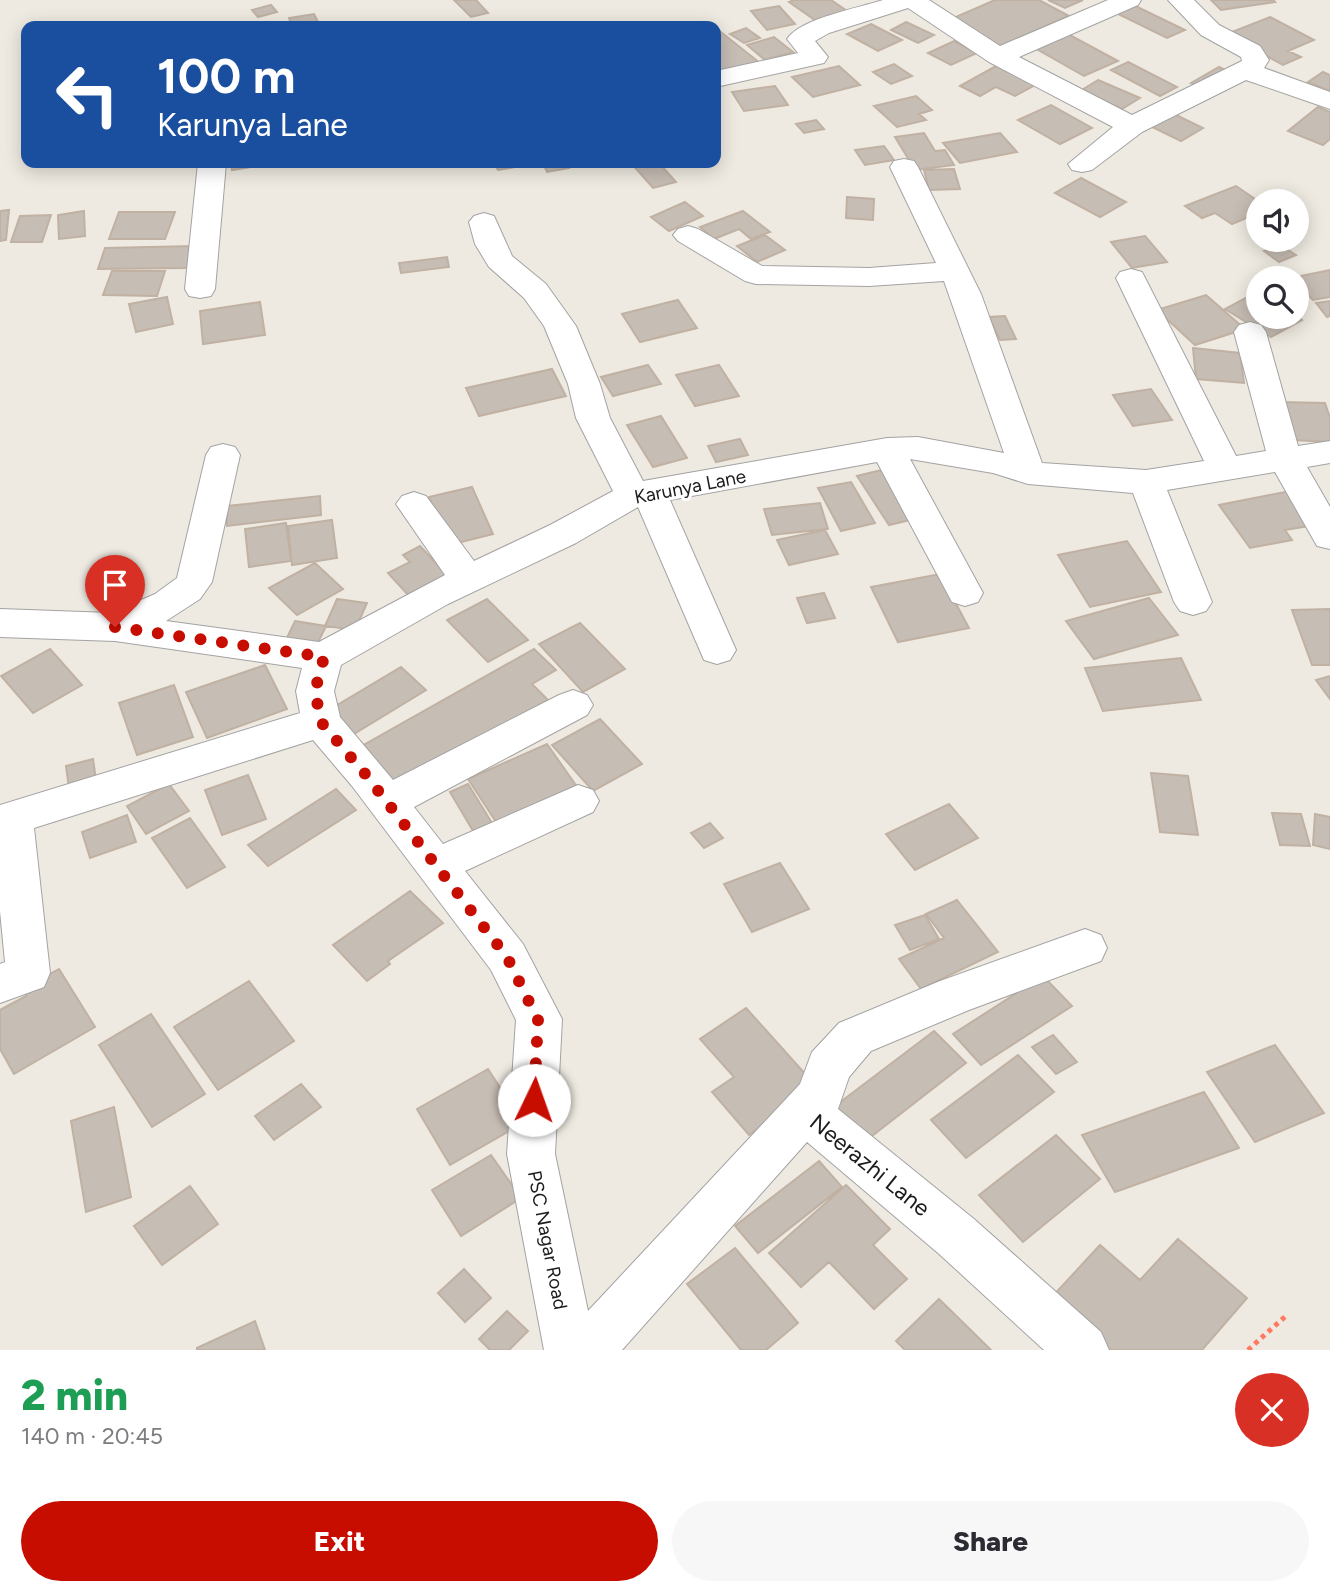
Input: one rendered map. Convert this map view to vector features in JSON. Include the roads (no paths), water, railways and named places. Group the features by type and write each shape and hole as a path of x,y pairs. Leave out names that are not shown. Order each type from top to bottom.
{"street":[{"path":"721,78 815,57 800,39 820,28 910,0 998,56 1132,126"},
{"path":"998,56 1129,0"},
{"path":"1082,164 1132,126 1253,66 1256,56 1210,30 1180,0"},
{"path":"1244,70 1330,101"},
{"path":"904,167 966,294 1028,473"},
{"path":"200,289 212,168"},
{"path":"484,222 490,244 500,261 535,291 560,326 584,384 593,418 641,493 717,650"},
{"path":"688,235 756,275 869,277 955,271"},
{"path":"1131,278 1226,470"},
{"path":"1250,332 1285,459 1330,537"},
{"name":"Karunya Lane","path":"324,657 467,579 563,534 641,493 887,449 918,448 999,463 1028,473 1146,482 1330,452"},
{"path":"887,449 965,593"},
{"path":"115,627 163,605 194,582 223,455"},
{"path":"1146,482 1193,602"},
{"path":"414,504 467,579"},
{"path":"0,623 115,627 324,657 315,691 321,722 6,819 28,973 0,984"},
{"path":"387,802 573,705"},
{"name":"PSC Nagar Road","path":"321,722 387,802 507,957 538,1020 531,1154 570,1350"},
{"path":"436,866 578,801"},
{"path":"805,1111 821,1095 828,1067 855,1037 956,995 1085,948"},
{"name":"Neerazhi Lane","path":"587,1350 805,1111 956,1236 1083,1350"}]}
